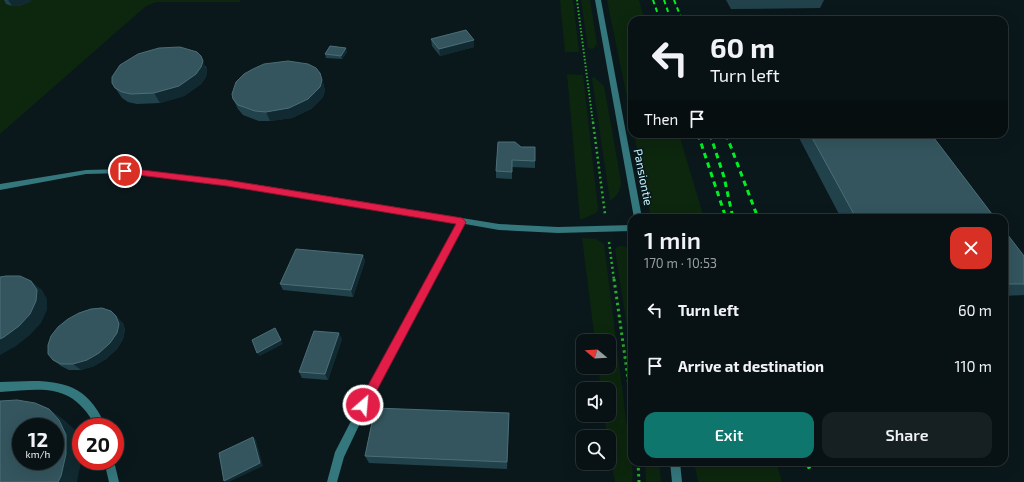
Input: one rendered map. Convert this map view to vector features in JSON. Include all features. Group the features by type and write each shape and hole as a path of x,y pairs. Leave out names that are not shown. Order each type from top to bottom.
{"street":[{"name":"Pansiontie","path":"598,0 637,214"},
{"path":"0,187 86,172 125,171 227,183 506,228 558,230 628,228"},
{"path":"332,482 339,456 370,393 462,222"},
{"path":"0,387 41,385 72,390 87,402 96,418"},
{"path":"675,466 677,482"},
{"path":"111,470 114,482"}],"path":[{"path":"577,0 628,378"},
{"path":"638,466 639,482"}],"green space":[{"path":"0,0 240,0 240,2 157,2 146,6 0,134"},
{"path":"560,0 573,0 579,52 565,52"},
{"path":"581,0 590,0 597,44 593,49 588,48"},
{"path":"607,0 639,0 644,16 628,16 628,102"},
{"path":"567,74 583,75 598,209 596,213 580,220"},
{"path":"594,77 604,86 621,181 618,192 610,201 592,78"},
{"path":"635,138 680,138 703,214 650,214"},
{"path":"582,238 596,239 604,244 615,334 594,334"},
{"path":"622,246 626,247 628,250 628,333 615,250 617,247"},
{"path":"616,339 628,434 628,466 632,466 632,482 615,482 613,470 616,470 616,430 606,430 605,422 616,422 616,382 600,382 599,374 616,374"},
{"path":"645,466 659,466 661,482 646,482"},
{"path":"695,466 777,466 782,482 698,482"}],"building":[{"path":"466,30 474,40 439,49 431,39"},
{"path":"330,46 346,48 341,56 325,54"},
{"path":"180,47 197,52 203,61 196,74 179,86 154,93 131,94 122,92 115,88 112,83 112,77 120,65 138,54 159,48"},
{"path":"288,61 308,64 316,68 320,73 322,80 320,87 308,99 289,108 266,112 255,111 238,105 233,99 232,94 236,82 244,74 264,64"},
{"path":"812,138 934,138 992,214 854,214"},
{"path":"498,142 515,142 521,147 535,147 535,161 512,160 512,172 496,171"},
{"path":"1008,235 1024,256 1024,284 1008,284"},
{"path":"296,249 363,255 351,290 280,284"},
{"path":"20,276 31,281 37,290 36,301 30,314 19,326 0,339 0,277"},
{"path":"102,308 111,311 116,316 119,324 117,333 110,343 99,353 87,360 73,364 61,364 53,360 48,354 48,345 51,336 58,327 79,313 91,309"},
{"path":"275,328 281,340 257,353 252,340"},
{"path":"314,331 339,333 325,374 299,372"},
{"path":"17,400 35,403 49,409 57,418 12,418 12,470 62,470 58,482 0,482 0,401"},
{"path":"375,408 509,413 507,462 365,456"},
{"path":"64,431 66,435 66,454 64,463"},
{"path":"253,437 260,463 224,481 219,453"}],"railway":[{"path":"653,0 659,16"},
{"path":"664,0 670,16"},
{"path":"674,0 680,16"},
{"path":"699,138 725,214"},
{"path":"711,138 724,177 732,214"},
{"path":"728,138 756,214"},
{"path":"808,466 810,470"}],"route":[{"path":"125,171 227,183 462,222 363,405"}]}
